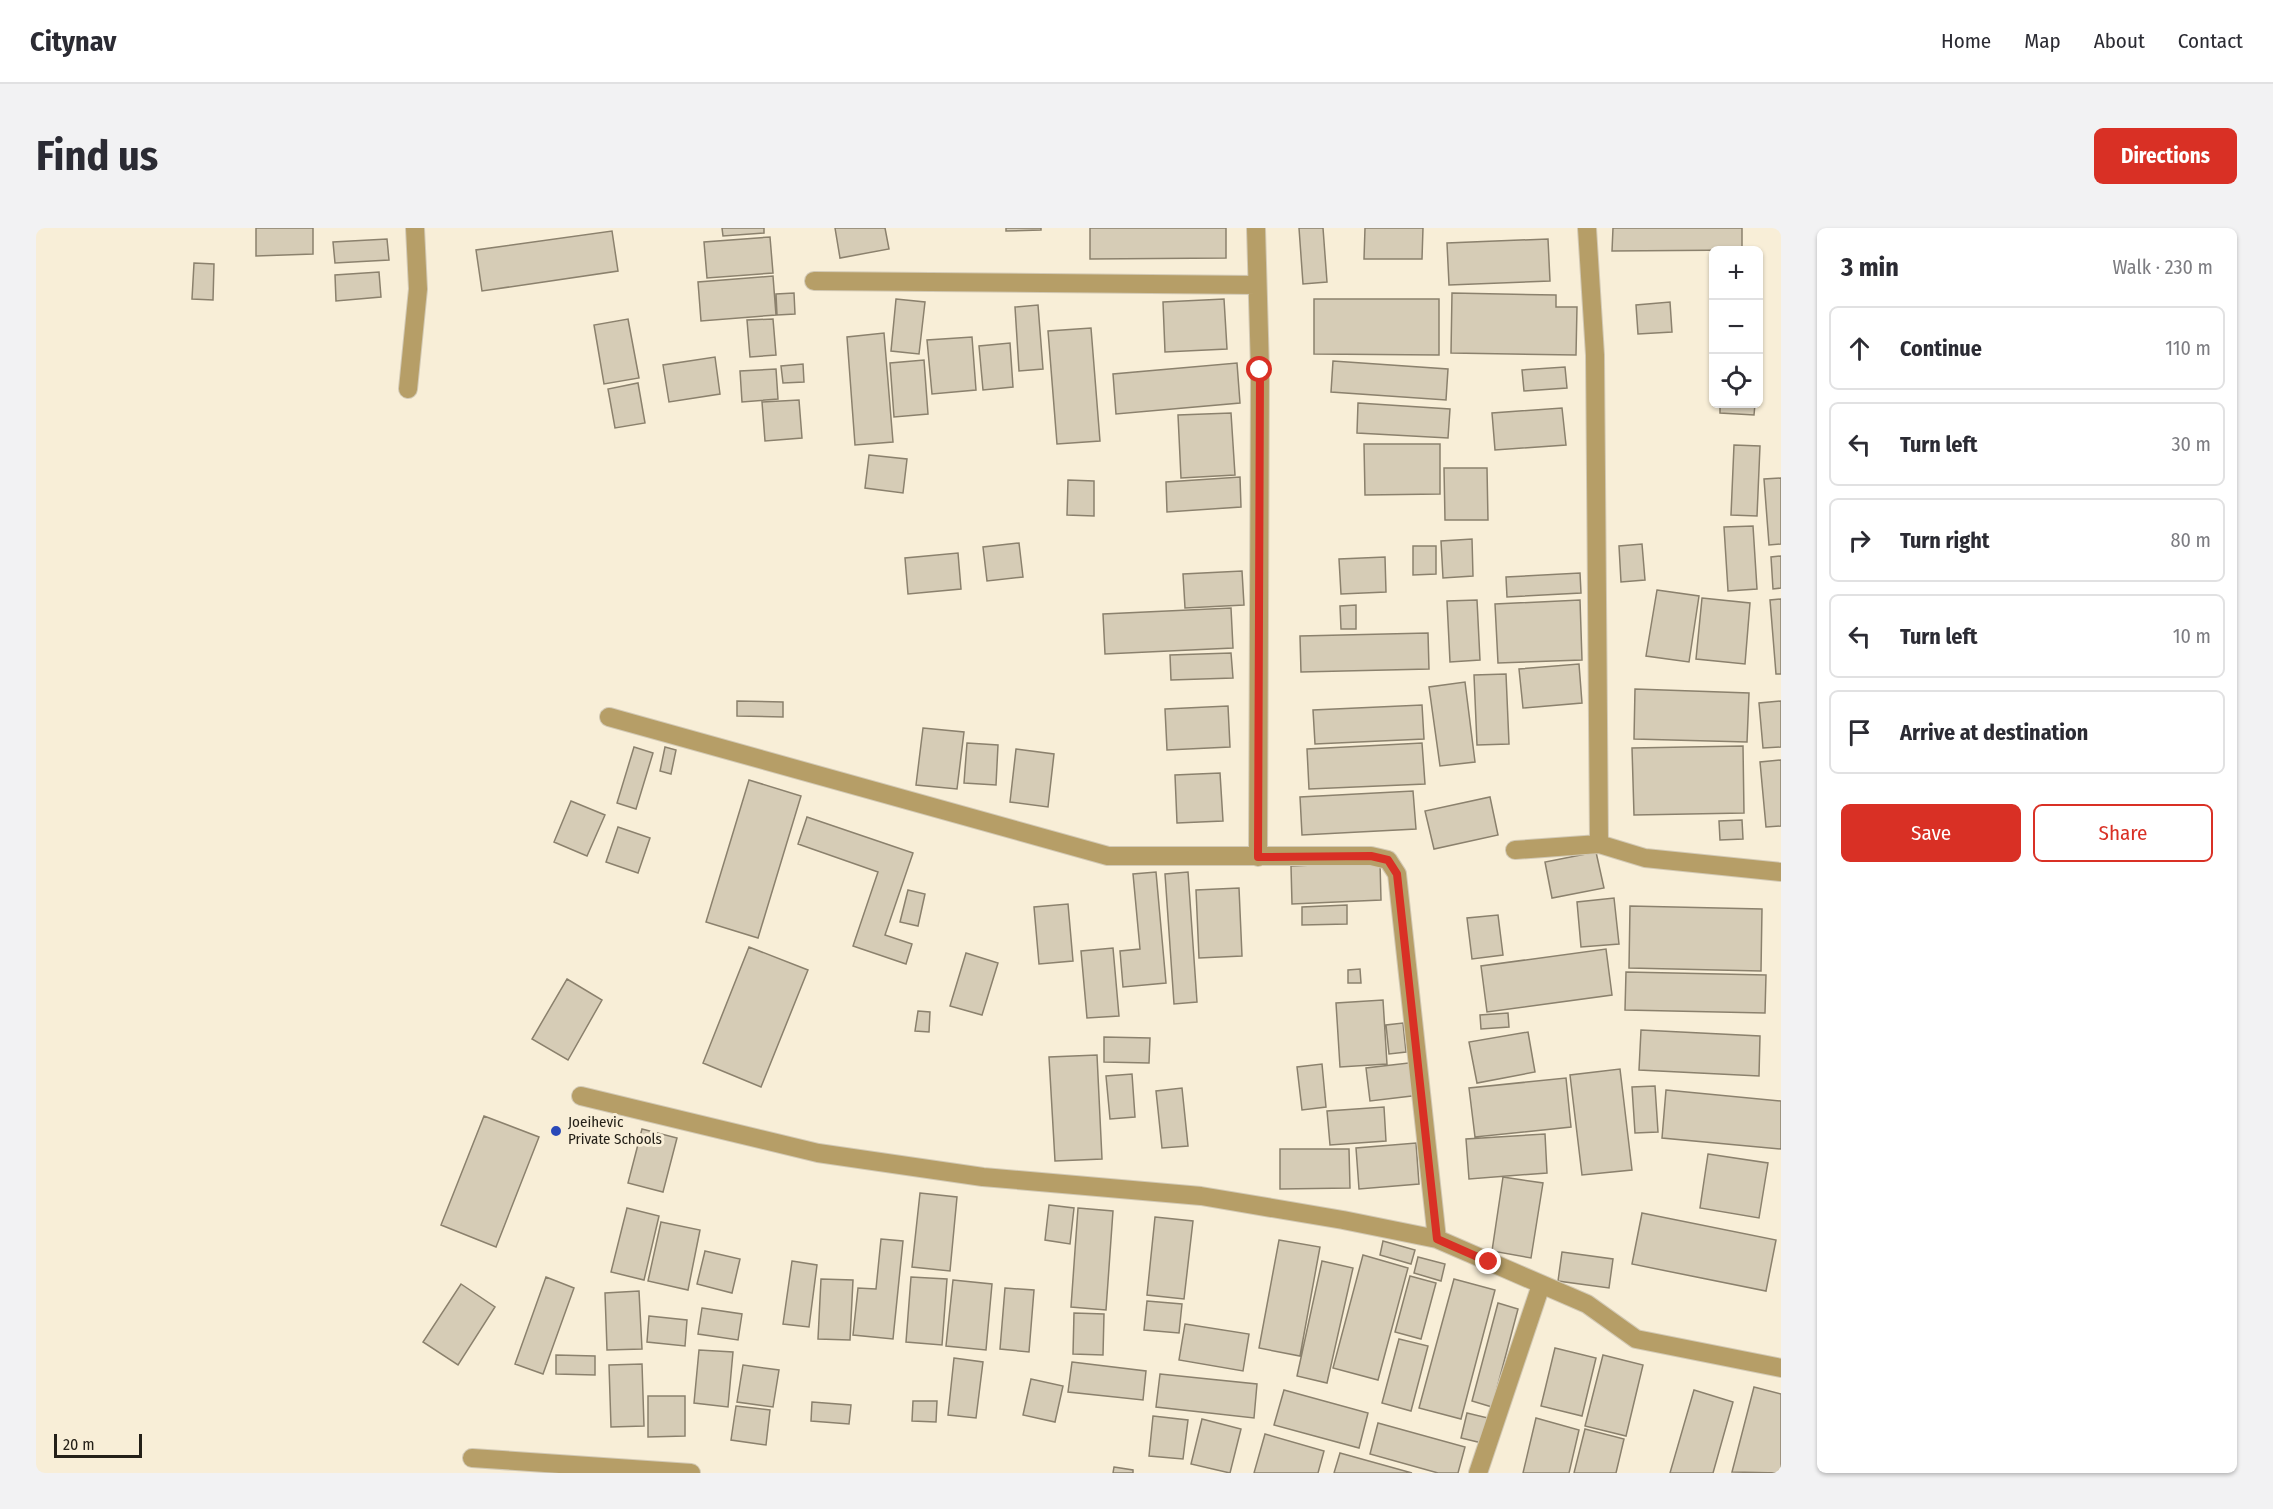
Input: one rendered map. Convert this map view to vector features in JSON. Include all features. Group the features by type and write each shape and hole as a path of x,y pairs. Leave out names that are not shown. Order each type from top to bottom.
{"street":[{"path":"408,389 418,289 415,228"},
{"path":"1256,228 1260,370 1258,857"},
{"path":"1587,228 1595,355 1599,844"},
{"path":"814,281 1257,285"},
{"path":"609,717 1108,856 1371,856 1388,860 1397,874 1437,1239"},
{"path":"1515,850 1599,844 1645,858 1781,872"},
{"path":"581,1096 818,1152 982,1177 1201,1196 1343,1220 1437,1239 1587,1304 1636,1339 1781,1368"},
{"path":"1478,1473 1541,1285"},
{"path":"472,1458 691,1473"}],"building":[{"path":"256,228 313,228 313,254 256,256"},
{"path":"722,228 764,228 764,233 723,236"},
{"path":"835,228 885,228 889,249 840,258"},
{"path":"1006,228 1041,228 1041,230 1006,231"},
{"path":"1090,228 1226,228 1226,258 1090,259"},
{"path":"1299,228 1323,228 1327,282 1303,284"},
{"path":"1365,228 1423,228 1422,259 1364,259"},
{"path":"1613,228 1742,228 1742,246 1709,246 1709,250 1612,251"},
{"path":"612,231 618,271 482,291 476,250"},
{"path":"770,237 773,273 707,278 704,242"},
{"path":"387,239 389,260 335,263 333,242"},
{"path":"1548,239 1550,281 1449,285 1447,243"},
{"path":"194,263 214,264 213,300 192,299"},
{"path":"379,272 381,297 336,301 335,275"},
{"path":"773,276 776,315 701,321 698,282"},
{"path":"794,293 795,314 777,315 776,294"},
{"path":"1452,293 1556,295 1556,307 1577,307 1576,355 1451,353"},
{"path":"896,299 925,302 919,354 891,351"},
{"path":"1224,299 1227,349 1165,352 1163,302"},
{"path":"1314,299 1439,299 1439,355 1314,354"},
{"path":"1670,302 1672,332 1638,334 1636,305"},
{"path":"1038,305 1043,369 1019,371 1015,307"},
{"path":"628,319 639,378 604,384 594,325"},
{"path":"773,319 776,355 750,357 747,320"},
{"path":"1091,328 1100,441 1057,444 1048,331"},
{"path":"884,333 893,442 855,445 847,337"},
{"path":"972,337 976,390 932,394 927,340"},
{"path":"1010,343 1013,387 983,390 979,346"},
{"path":"715,357 720,394 669,402 663,365"},
{"path":"924,360 928,414 894,417 890,363"},
{"path":"1333,361 1448,369 1446,400 1331,392"},
{"path":"1237,363 1240,403 1116,414 1113,374"},
{"path":"803,364 804,382 783,383 781,366"},
{"path":"1565,367 1567,388 1524,391 1522,370"},
{"path":"776,369 778,399 742,402 740,371"},
{"path":"638,383 645,423 615,428 608,389"},
{"path":"799,400 802,438 765,441 762,402"},
{"path":"1358,403 1450,409 1448,438 1357,433"},
{"path":"1562,408 1566,445 1495,450 1492,413"},
{"path":"1720,408 1755,408 1754,415 1720,413"},
{"path":"1231,413 1235,475 1181,478 1178,415"},
{"path":"1364,444 1440,444 1440,494 1365,495"},
{"path":"1734,445 1760,446 1757,516 1731,515"},
{"path":"869,455 907,459 903,493 865,488"},
{"path":"1444,468 1487,468 1488,520 1445,520"},
{"path":"1240,477 1241,507 1167,512 1166,482"},
{"path":"1781,478 1781,544 1769,545 1764,479"},
{"path":"1068,480 1094,481 1094,516 1067,515"},
{"path":"1753,526 1757,589 1728,591 1724,527"},
{"path":"1472,539 1473,576 1443,578 1441,541"},
{"path":"1019,543 1023,577 987,581 983,547"},
{"path":"1642,544 1645,580 1621,582 1619,546"},
{"path":"1413,546 1436,546 1436,574 1413,575"},
{"path":"958,553 961,589 908,594 905,558"},
{"path":"1781,556 1781,588 1773,589 1771,557"},
{"path":"1385,557 1386,592 1341,594 1339,559"},
{"path":"1242,571 1244,605 1185,608 1183,574"},
{"path":"1580,573 1581,593 1507,597 1506,577"},
{"path":"1657,590 1699,596 1689,662 1646,656"},
{"path":"1702,598 1750,603 1745,664 1696,659"},
{"path":"1781,599 1781,674 1776,674 1770,600"},
{"path":"1477,600 1480,660 1450,662 1447,601"},
{"path":"1580,600 1582,660 1498,663 1495,604"},
{"path":"1356,605 1356,629 1341,629 1340,606"},
{"path":"1231,608 1233,648 1105,654 1103,614"},
{"path":"1428,633 1429,669 1301,672 1300,636"},
{"path":"1231,653 1233,678 1171,680 1170,655"},
{"path":"1579,664 1582,703 1523,708 1519,669"},
{"path":"1506,674 1509,744 1477,745 1474,675"},
{"path":"1465,682 1475,762 1440,766 1429,687"},
{"path":"1635,689 1749,693 1747,742 1634,739"},
{"path":"737,701 783,702 783,717 737,716"},
{"path":"1781,701 1781,747 1763,748 1759,703"},
{"path":"1422,705 1424,739 1315,744 1313,710"},
{"path":"1228,706 1230,747 1167,750 1165,709"},
{"path":"923,728 964,732 957,789 916,785"},
{"path":"967,743 998,745 996,785 964,783"},
{"path":"1422,743 1425,784 1309,789 1307,749"},
{"path":"1743,746 1744,813 1634,815 1632,748"},
{"path":"634,747 653,753 636,809 617,803"},
{"path":"665,747 676,750 671,774 660,771"},
{"path":"1016,749 1054,754 1048,807 1010,802"},
{"path":"1781,760 1781,826 1766,827 1760,762"},
{"path":"1220,773 1223,821 1177,823 1175,775"},
{"path":"749,780 801,796 758,938 706,922"},
{"path":"1413,791 1416,829 1302,835 1300,797"},
{"path":"1490,797 1498,835 1434,849 1425,811"},
{"path":"571,801 605,815 587,856 554,842"},
{"path":"807,817 913,853 885,935 912,944 906,964 853,946 878,872 798,844"},
{"path":"1742,820 1743,839 1720,840 1719,821"},
{"path":"618,827 650,838 638,873 606,862"},
{"path":"1596,852 1604,888 1552,898 1545,862"},
{"path":"1380,862 1381,900 1292,904 1291,866"},
{"path":"1156,872 1166,983 1123,987 1120,951 1140,949 1133,874"},
{"path":"1188,872 1197,1002 1174,1004 1165,874"},
{"path":"1239,888 1242,956 1199,958 1196,890"},
{"path":"908,890 925,894 918,926 900,922"},
{"path":"1614,898 1619,944 1581,947 1577,902"},
{"path":"1068,904 1073,961 1039,964 1034,907"},
{"path":"1347,905 1347,924 1302,925 1302,907"},
{"path":"1630,906 1762,909 1761,971 1629,968"},
{"path":"1498,915 1503,955 1472,959 1467,918"},
{"path":"749,947 808,970 761,1087 703,1063"},
{"path":"1113,948 1119,1016 1087,1018 1081,951"},
{"path":"1606,949 1612,995 1487,1012 1481,966"},
{"path":"966,953 998,963 982,1015 950,1006"},
{"path":"1360,969 1361,983 1348,983 1348,970"},
{"path":"1626,972 1766,975 1765,1013 1625,1010"},
{"path":"567,979 602,1000 568,1060 532,1039"},
{"path":"1383,1000 1387,1064 1340,1067 1336,1003"},
{"path":"918,1011 930,1012 929,1032 915,1031"},
{"path":"1508,1013 1509,1027 1481,1029 1480,1015"},
{"path":"1403,1023 1406,1052 1389,1054 1386,1025"},
{"path":"1641,1030 1760,1036 1759,1076 1639,1070"},
{"path":"1528,1032 1535,1072 1477,1083 1469,1042"},
{"path":"1104,1037 1150,1038 1149,1063 1104,1062"},
{"path":"1097,1055 1102,1159 1055,1161 1049,1057"},
{"path":"1417,1062 1420,1095 1370,1101 1366,1068"},
{"path":"1322,1064 1326,1107 1302,1110 1297,1067"},
{"path":"1620,1069 1632,1170 1582,1175 1570,1075"},
{"path":"1132,1074 1135,1117 1110,1119 1106,1076"},
{"path":"1566,1078 1571,1127 1475,1137 1469,1088"},
{"path":"1655,1086 1658,1132 1635,1133 1632,1087"},
{"path":"1182,1088 1188,1146 1162,1148 1156,1091"},
{"path":"1666,1090 1781,1101 1781,1149 1662,1138"},
{"path":"1384,1107 1386,1141 1330,1145 1327,1111"},
{"path":"484,1116 539,1137 496,1247 441,1225"},
{"path":"642,1129 677,1138 663,1192 628,1183"},
{"path":"1545,1134 1547,1173 1469,1179 1466,1139"},
{"path":"1416,1143 1419,1184 1359,1189 1356,1148"},
{"path":"1280,1149 1349,1149 1350,1188 1280,1189"},
{"path":"1708,1154 1768,1163 1759,1218 1700,1208"},
{"path":"1503,1177 1543,1183 1531,1258 1492,1251"},
{"path":"920,1193 957,1197 950,1271 912,1267"},
{"path":"1049,1205 1074,1208 1070,1244 1045,1240"},
{"path":"627,1208 659,1216 644,1280 611,1272"},
{"path":"1078,1208 1113,1211 1106,1310 1071,1307"},
{"path":"1642,1213 1776,1240 1766,1291 1632,1264"},
{"path":"1155,1217 1193,1221 1184,1299 1147,1295"},
{"path":"661,1222 700,1230 688,1290 648,1281"},
{"path":"881,1239 903,1241 893,1339 853,1335 858,1288 876,1289"},
{"path":"1279,1240 1320,1247 1300,1356 1259,1348"},
{"path":"1383,1241 1415,1250 1411,1264 1380,1255"},
{"path":"705,1251 740,1259 732,1293 697,1284"},
{"path":"1562,1252 1613,1259 1609,1288 1558,1281"},
{"path":"1363,1255 1408,1268 1378,1380 1333,1368"},
{"path":"1418,1257 1445,1264 1441,1281 1414,1273"},
{"path":"792,1261 817,1265 809,1327 783,1324"},
{"path":"1322,1261 1353,1268 1327,1383 1297,1376"},
{"path":"1410,1276 1436,1283 1421,1339 1395,1332"},
{"path":"546,1277 574,1288 543,1374 515,1364"},
{"path":"911,1277 947,1279 942,1345 906,1342"},
{"path":"821,1279 853,1280 850,1340 818,1339"},
{"path":"1454,1279 1495,1290 1461,1419 1419,1408"},
{"path":"953,1280 992,1284 986,1350 946,1346"},
{"path":"461,1284 495,1307 458,1365 423,1342"},
{"path":"1005,1288 1034,1290 1029,1352 1000,1349"},
{"path":"639,1291 642,1349 607,1350 605,1293"},
{"path":"1147,1301 1182,1304 1179,1333 1144,1330"},
{"path":"1498,1303 1518,1309 1492,1407 1472,1401"},
{"path":"702,1308 742,1314 738,1340 698,1334"},
{"path":"1074,1313 1104,1314 1103,1355 1073,1354"},
{"path":"649,1316 687,1320 685,1346 647,1342"},
{"path":"1185,1324 1249,1334 1243,1371 1179,1360"},
{"path":"1399,1339 1428,1346 1411,1411 1382,1403"},
{"path":"1555,1348 1596,1358 1582,1416 1541,1406"},
{"path":"699,1350 733,1352 728,1407 694,1403"},
{"path":"556,1355 595,1356 595,1375 556,1374"},
{"path":"1603,1355 1643,1365 1626,1436 1585,1426"},
{"path":"954,1358 983,1362 976,1418 948,1415"},
{"path":"1072,1362 1146,1371 1143,1400 1068,1392"},
{"path":"642,1364 644,1426 611,1427 609,1365"},
{"path":"743,1365 779,1370 773,1407 737,1402"},
{"path":"1160,1374 1257,1384 1254,1418 1156,1407"},
{"path":"1031,1379 1063,1386 1055,1422 1023,1415"},
{"path":"1754,1387 1781,1394 1781,1473 1732,1472"},
{"path":"1284,1390 1368,1413 1359,1448 1274,1425"},
{"path":"1694,1390 1733,1402 1713,1473 1670,1473"},
{"path":"648,1396 685,1396 685,1436 648,1437"},
{"path":"913,1401 937,1401 936,1422 912,1421"},
{"path":"812,1402 851,1405 849,1424 811,1421"},
{"path":"736,1406 770,1410 766,1445 731,1440"},
{"path":"1467,1413 1488,1418 1482,1443 1461,1438"},
{"path":"1153,1416 1188,1420 1183,1459 1149,1456"},
{"path":"1536,1418 1579,1430 1569,1473 1523,1473"},
{"path":"1202,1419 1241,1429 1230,1473 1191,1464"},
{"path":"1378,1423 1465,1447 1458,1473 1438,1473 1370,1454"},
{"path":"1585,1429 1624,1439 1616,1473 1574,1473"},
{"path":"1265,1434 1324,1451 1318,1473 1254,1473"},
{"path":"1340,1453 1412,1473 1334,1473"},
{"path":"1114,1467 1133,1470 1133,1473 1113,1473"}],"place":[{"name":"Joeihevic Private Schools","path":"556,1131"}],"route":[{"path":"1260,370 1258,857 1371,856 1388,860 1397,874 1437,1239 1489,1262"}]}
